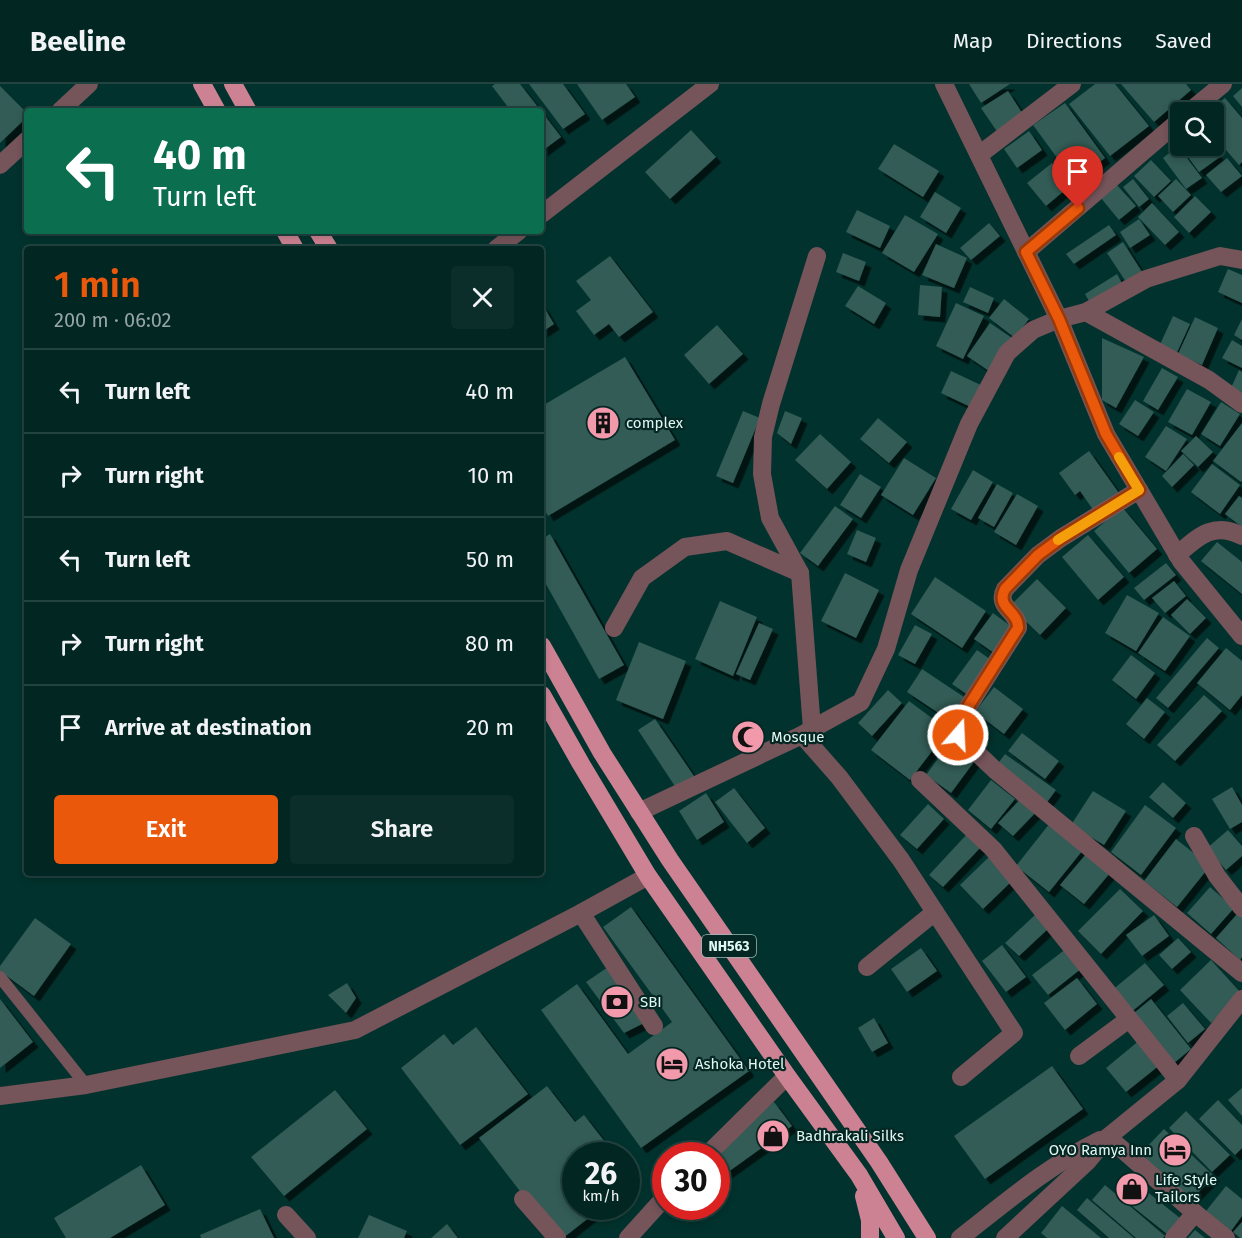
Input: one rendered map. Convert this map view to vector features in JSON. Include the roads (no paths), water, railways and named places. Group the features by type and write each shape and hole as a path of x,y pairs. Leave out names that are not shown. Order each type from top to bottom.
{"highway":[{"path":"202,84 215,108"},
{"path":"232,84 246,108"},
{"name":"NH563","path":"544,650 602,753 670,860 879,1162 927,1238"},
{"name":"NH563","path":"544,699 580,764 648,876 859,1175 896,1238"},
{"path":"859,1175 870,1221 870,1238"}],"street":[{"path":"63,108 90,84"},
{"path":"544,212 710,84"},
{"path":"944,84 1059,319 1106,434 1181,561 1242,636"},
{"path":"980,155 1072,84"},
{"path":"1201,102 1223,84"},
{"path":"1026,252 1170,129"},
{"path":"1,162 24,143"},
{"path":"500,246 515,234"},
{"path":"817,256 771,404 763,437 762,474 770,518 800,573 807,732 901,860 1014,1033 961,1077"},
{"path":"639,812 807,732 861,702 886,649 909,570 969,424 1007,353 1034,330 1059,319 1086,312 1146,279 1220,256 1242,260"},
{"path":"1086,312 1209,380 1242,404"},
{"path":"1139,490 1061,538 1038,555 1005,589 1002,601 1017,620 1018,628 956,728 958,735 995,770 1242,973"},
{"path":"1177,555 1200,535 1213,531 1224,530 1242,536"},
{"path":"614,628 642,578 685,547 727,541 800,573"},
{"path":"920,780 993,849 1178,1080"},
{"path":"1194,836 1217,876 1242,908"},
{"path":"0,1096 86,1085 355,1030 581,914 648,876"},
{"path":"867,967 935,912"},
{"path":"581,914 654,1026"},
{"path":"960,1238 1048,1170 1107,1137 1178,1080 1240,1004"},
{"path":"1078,1056 1129,1019"},
{"path":"720,1142 787,1076"},
{"path":"1107,1137 1226,1238"},
{"path":"1005,1238 1087,1162 1107,1137"},
{"path":"523,1199 556,1238"},
{"path":"628,1238 652,1211"},
{"path":"1174,1238 1195,1213"},
{"path":"286,1215 307,1238"}],"lane":[{"path":"0,977 86,1085"}],"place":[{"name":"complex","path":"603,423"},
{"name":"Mosque","path":"748,737"},
{"name":"SBI","path":"617,1002"},
{"name":"Ashoka Hotel","path":"672,1064"},
{"name":"Badhrakali Silks","path":"773,1136"},
{"name":"OYO Ramya Inn","path":"1175,1150"},
{"name":"Life Style Tailors","path":"1132,1189"}]}
